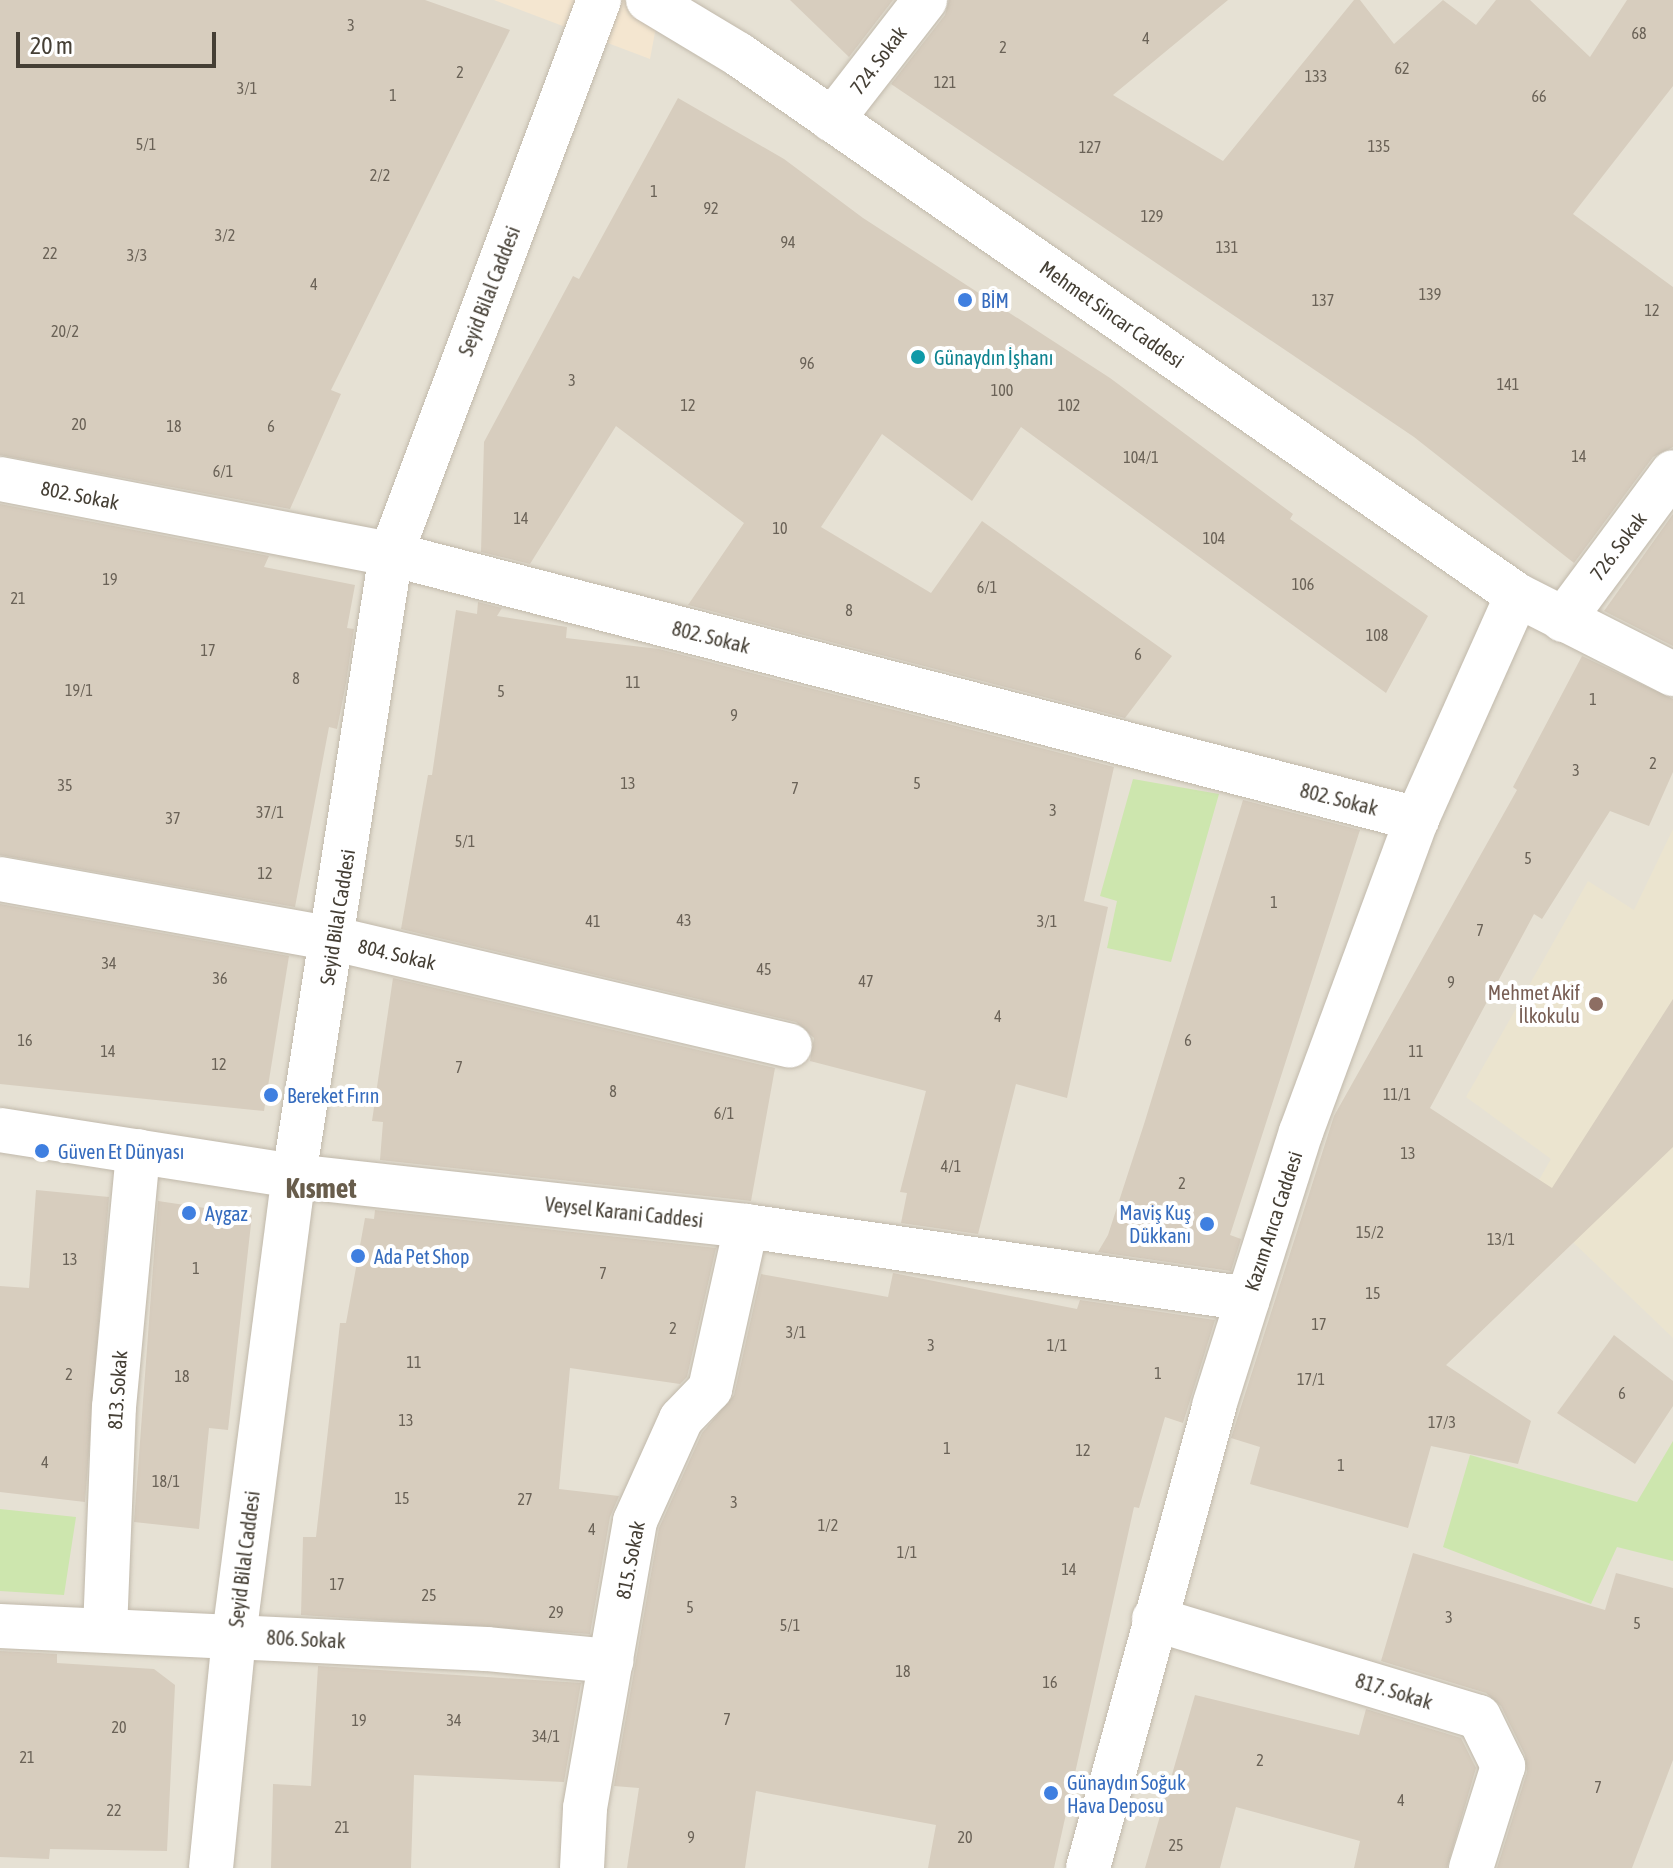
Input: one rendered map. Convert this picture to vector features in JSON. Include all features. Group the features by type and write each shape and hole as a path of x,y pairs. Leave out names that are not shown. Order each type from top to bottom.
{"street":[{"name":"Seyid Bilal Caddesi","path":"211,1868 234,1636 294,1176 335,939 391,554 599,0"},
{"name":"Mehmet Sincar Caddesi","path":"648,0 832,120 1517,595 1673,674"},
{"name":"724. Sokak","path":"832,120 925,0"},
{"name":"726. Sokak","path":"1570,623 1673,472"},
{"name":"802. Sokak","path":"0,479 391,554 1417,819"},
{"name":"Kazım Arıca Caddesi","path":"1088,1868 1154,1619 1248,1299 1301,1132 1417,819 1517,595"},
{"name":"804. Sokak","path":"0,879 335,939 790,1046"},
{"name":"Veysel Karani Caddesi","path":"0,1130 294,1176 746,1226 1248,1299"},
{"name":"813. Sokak","path":"105,1630 114,1407 138,1151"},
{"name":"815. Sokak","path":"582,1868 585,1808 635,1521 681,1419 710,1389 746,1226"},
{"name":"817. Sokak","path":"1154,1619 1479,1717 1503,1766 1471,1868"},
{"name":"806. Sokak","path":"0,1626 234,1636 611,1661"}],"shaded area":[{"path":"0,0 1673,0 1673,1868 0,1868"},
{"path":"494,0 661,0 650,59"},
{"name":"Mehmet Akif İlkokulu","path":"1673,829 1673,1338 1528,1199 1551,1159 1466,1097 1588,881 1634,910"}],"green space":[{"path":"1133,779 1219,794 1171,962 1107,948 1117,901 1100,896"},
{"path":"1673,1441 1673,1561 1617,1547 1591,1604 1443,1547 1470,1455 1637,1502"},
{"path":"0,1509 76,1517 64,1595 0,1591"}],"building":[{"path":"0,0 425,0 510,30 331,390 341,394 290,509 0,455"},
{"path":"790,0 893,0 849,57"},
{"path":"949,0 1228,0 1113,95 1223,161 1354,0 1360,0 1394,44 1443,0 1476,25 1496,0 1530,0 1590,57 1627,0 1673,0 1673,86 1573,214 1673,287 1673,447 1653,457 1574,563 1414,437 891,84 945,15"},
{"path":"678,98 784,159 863,218 1110,378 1293,514 1290,519 1428,616 1386,693 1021,427 972,501 882,434 821,527 931,593 982,521 1172,656 1125,718 688,605 744,523 616,426 530,564 481,552 484,442 573,276 579,279"},
{"path":"0,504 269,556 264,567 355,585 347,628 354,629 346,683 337,729 329,727 295,907 0,855"},
{"path":"1673,514 1673,646 1604,611"},
{"path":"478,602 502,608 497,616 567,627 566,638 659,649 1114,767 1084,901 1108,907 1067,1098 1016,1084 978,1234 901,1223 907,1193 900,1192 926,1091 810,1061 814,1038 796,1022 401,929 428,775 432,775 456,610 477,614"},
{"path":"1582,656 1673,699 1673,772 1649,826 1610,811 1542,919 1534,914 1430,1108 1552,1188 1673,999 1673,1147 1446,1365 1531,1421 1518,1464 1431,1446 1408,1528 1250,1484 1260,1447 1231,1438 1334,1116 1517,790 1513,787"},
{"path":"1243,800 1360,830 1230,1235 1241,1239 1231,1271 1098,1252 1108,1235 1145,1121"},
{"path":"0,904 289,956 264,1111 0,1084"},
{"path":"393,978 775,1068 751,1201 380,1160 383,1122 372,1121"},
{"path":"36,1190 109,1197 85,1502 0,1492 0,1286 29,1288"},
{"path":"158,1201 252,1215 228,1430 209,1428 199,1529 134,1522"},
{"path":"375,1210 716,1248 687,1377 680,1384 570,1368 559,1489 619,1496 610,1517 590,1634 301,1615 303,1537 316,1537 340,1323 346,1323 365,1218 374,1219"},
{"path":"893,1273 1077,1309 1080,1300 1215,1320 1183,1423 1165,1417 1139,1508 1134,1507 1054,1868 928,1868 936,1825 756,1791 745,1868 627,1868 639,1788 614,1786 659,1528 702,1433 734,1395 761,1274 888,1297"},
{"path":"1614,1335 1673,1381 1673,1406 1635,1464 1557,1413"},
{"path":"1413,1553 1605,1610 1616,1573 1673,1588 1673,1760 1632,1868 1497,1868 1527,1772 1525,1755 1501,1706 1486,1693 1381,1661"},
{"path":"0,1651 57,1654 57,1663 154,1669 175,1685 167,1851 50,1849 49,1859 0,1857"},
{"path":"318,1666 581,1683 564,1782 414,1775 411,1868 271,1868 273,1784 311,1786"},
{"path":"1195,1695 1359,1735 1366,1709 1461,1738 1476,1768 1447,1868 1354,1868 1360,1841 1236,1807 1220,1868 1145,1868"}],"place":[{"name":"BİM","path":"965,300"},
{"name":"Günaydın İşhanı","path":"918,357"},
{"name":"Mehmet Akif İlkokulu","path":"1596,1004"},
{"name":"Bereket Fırın","path":"271,1095"},
{"name":"Güven Et Dünyası","path":"42,1151"},
{"name":"Aygaz","path":"189,1213"},
{"name":"Maviş Kuş Dükkanı","path":"1207,1224"},
{"name":"Ada Pet Shop","path":"358,1256"},
{"name":"Günaydın Soğuk Hava Deposu","path":"1051,1793"}],"district":[{"name":"Kısmet","path":"321,1188"}]}
